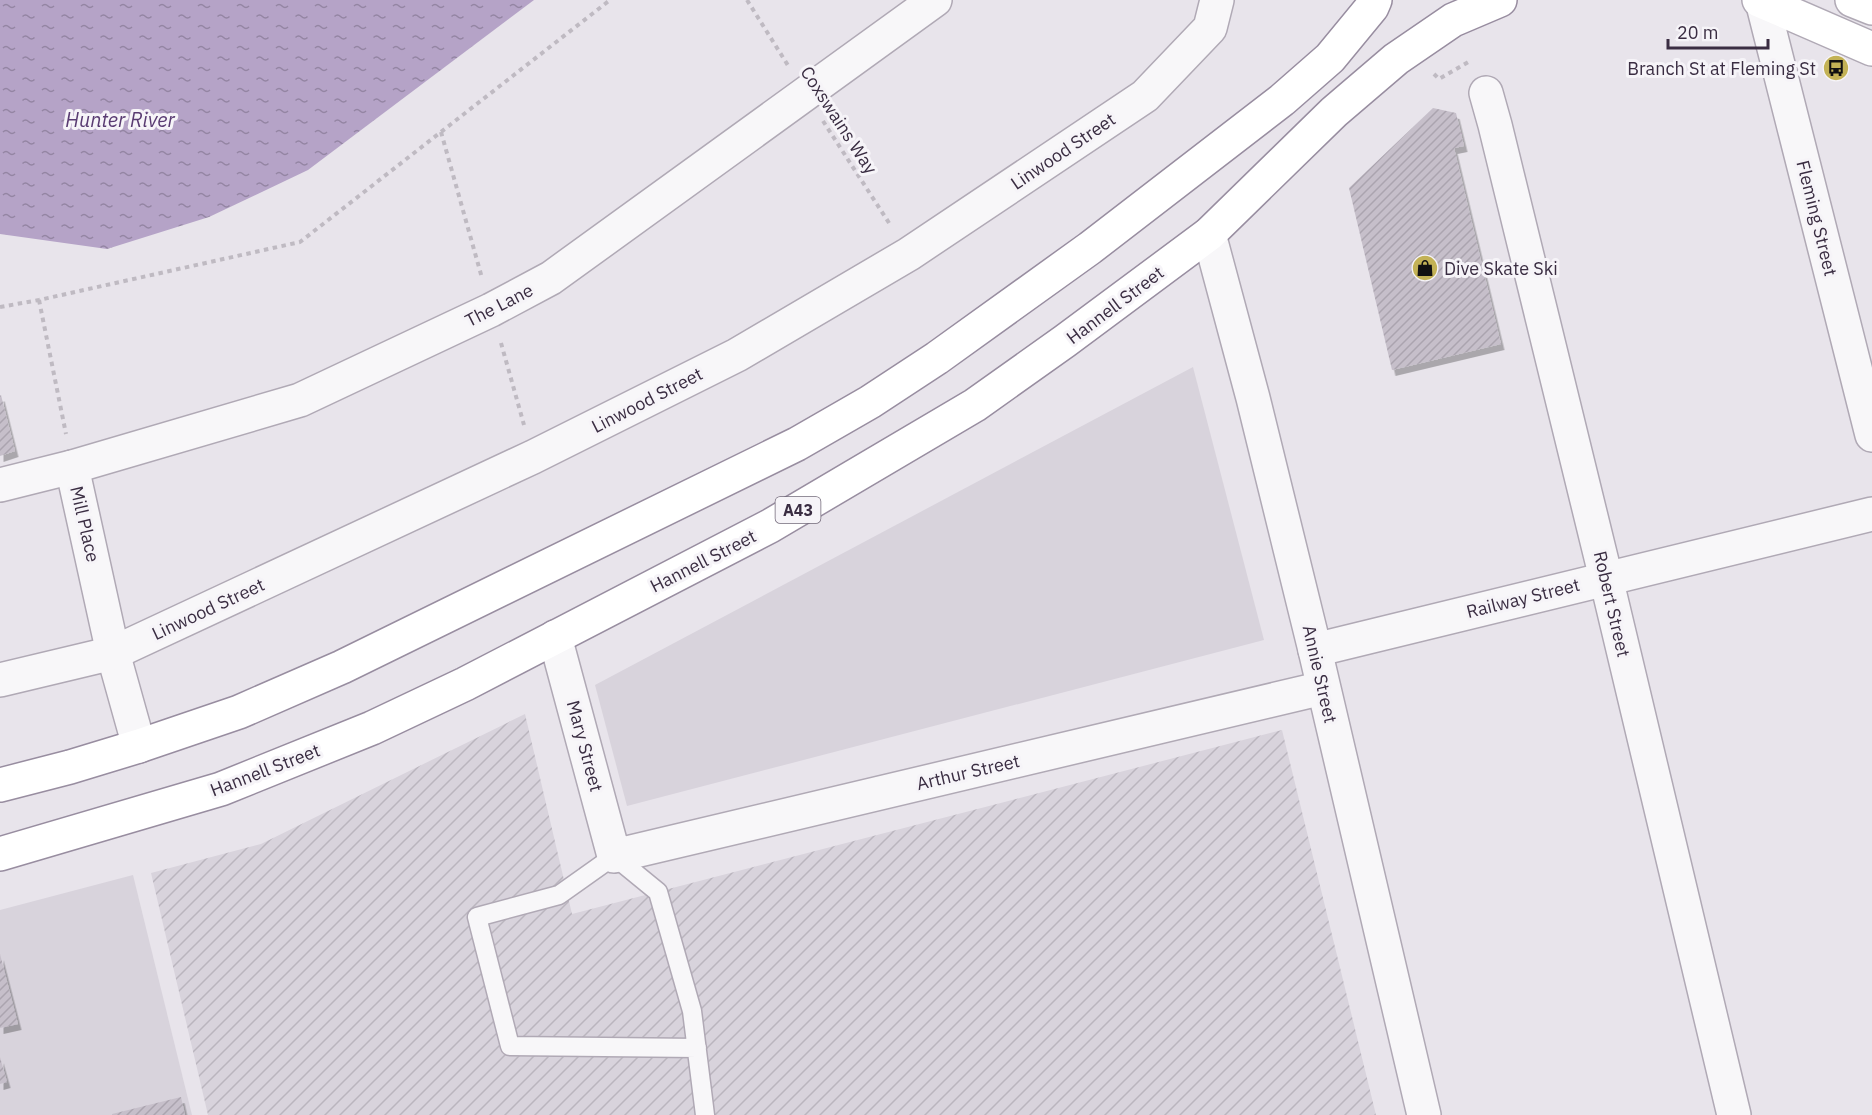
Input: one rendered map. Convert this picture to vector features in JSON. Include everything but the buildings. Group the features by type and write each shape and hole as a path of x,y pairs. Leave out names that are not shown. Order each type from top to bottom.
{"main road":[{"path":"0,785 139,746 238,712 342,667 797,444 870,402 937,358 1090,248 1282,100 1330,58 1372,7 1375,0"},
{"name":"Hannell Street","path":"0,854 221,789 372,728 465,684 770,526 975,405 1065,341 1209,234 1334,112 1396,58 1454,20 1500,0"},
{"path":"1852,0 1872,8"},
{"path":"1761,1 1872,49"}],"street":[{"name":"The Lane","path":"0,484 72,467 300,400 491,310 551,278 935,0"},
{"name":"Linwood Street","path":"0,680 114,653 555,447 737,355 909,254 1145,96 1210,28 1217,0"},
{"name":"Fleming Street","path":"1761,1 1872,435"},
{"name":"Robert Street","path":"1486,93 1606,578 1734,1115"},
{"name":"Annie Street","path":"1209,234 1253,398 1315,650 1424,1115"},
{"name":"Mill Place","path":"72,467 114,653 139,746"},
{"name":"Railway Street","path":"1315,650 1872,514"},
{"name":"Mary Street","path":"555,637 614,856"},
{"name":"Arthur Street","path":"614,856 1323,688"}],"lane":[{"path":"697,1048 510,1046 477,917 559,895 614,856 658,892 692,1011 697,1048 705,1115"}],"path":[{"path":"0,307 300,242 610,0"},
{"name":"Coxswains Way","path":"747,0 909,254"},
{"path":"1439,79 1471,60"},
{"name":"Mill Place","path":"39,300 72,467"}],"shaded area":[{"path":"1193,367 1264,640 627,806 595,685"},
{"path":"525,714 572,914 1282,730 1376,1115 208,1115 151,873 261,844"},
{"path":"133,875 192,1115 0,1115 0,910"}],"water":[{"name":"Hunter River","path":"0,0 534,0 308,170 209,217 107,249 0,234"}],"place":[{"name":"Branch St at Fleming St","path":"1836,68"},
{"name":"Dive Skate Ski","path":"1425,268"}]}
